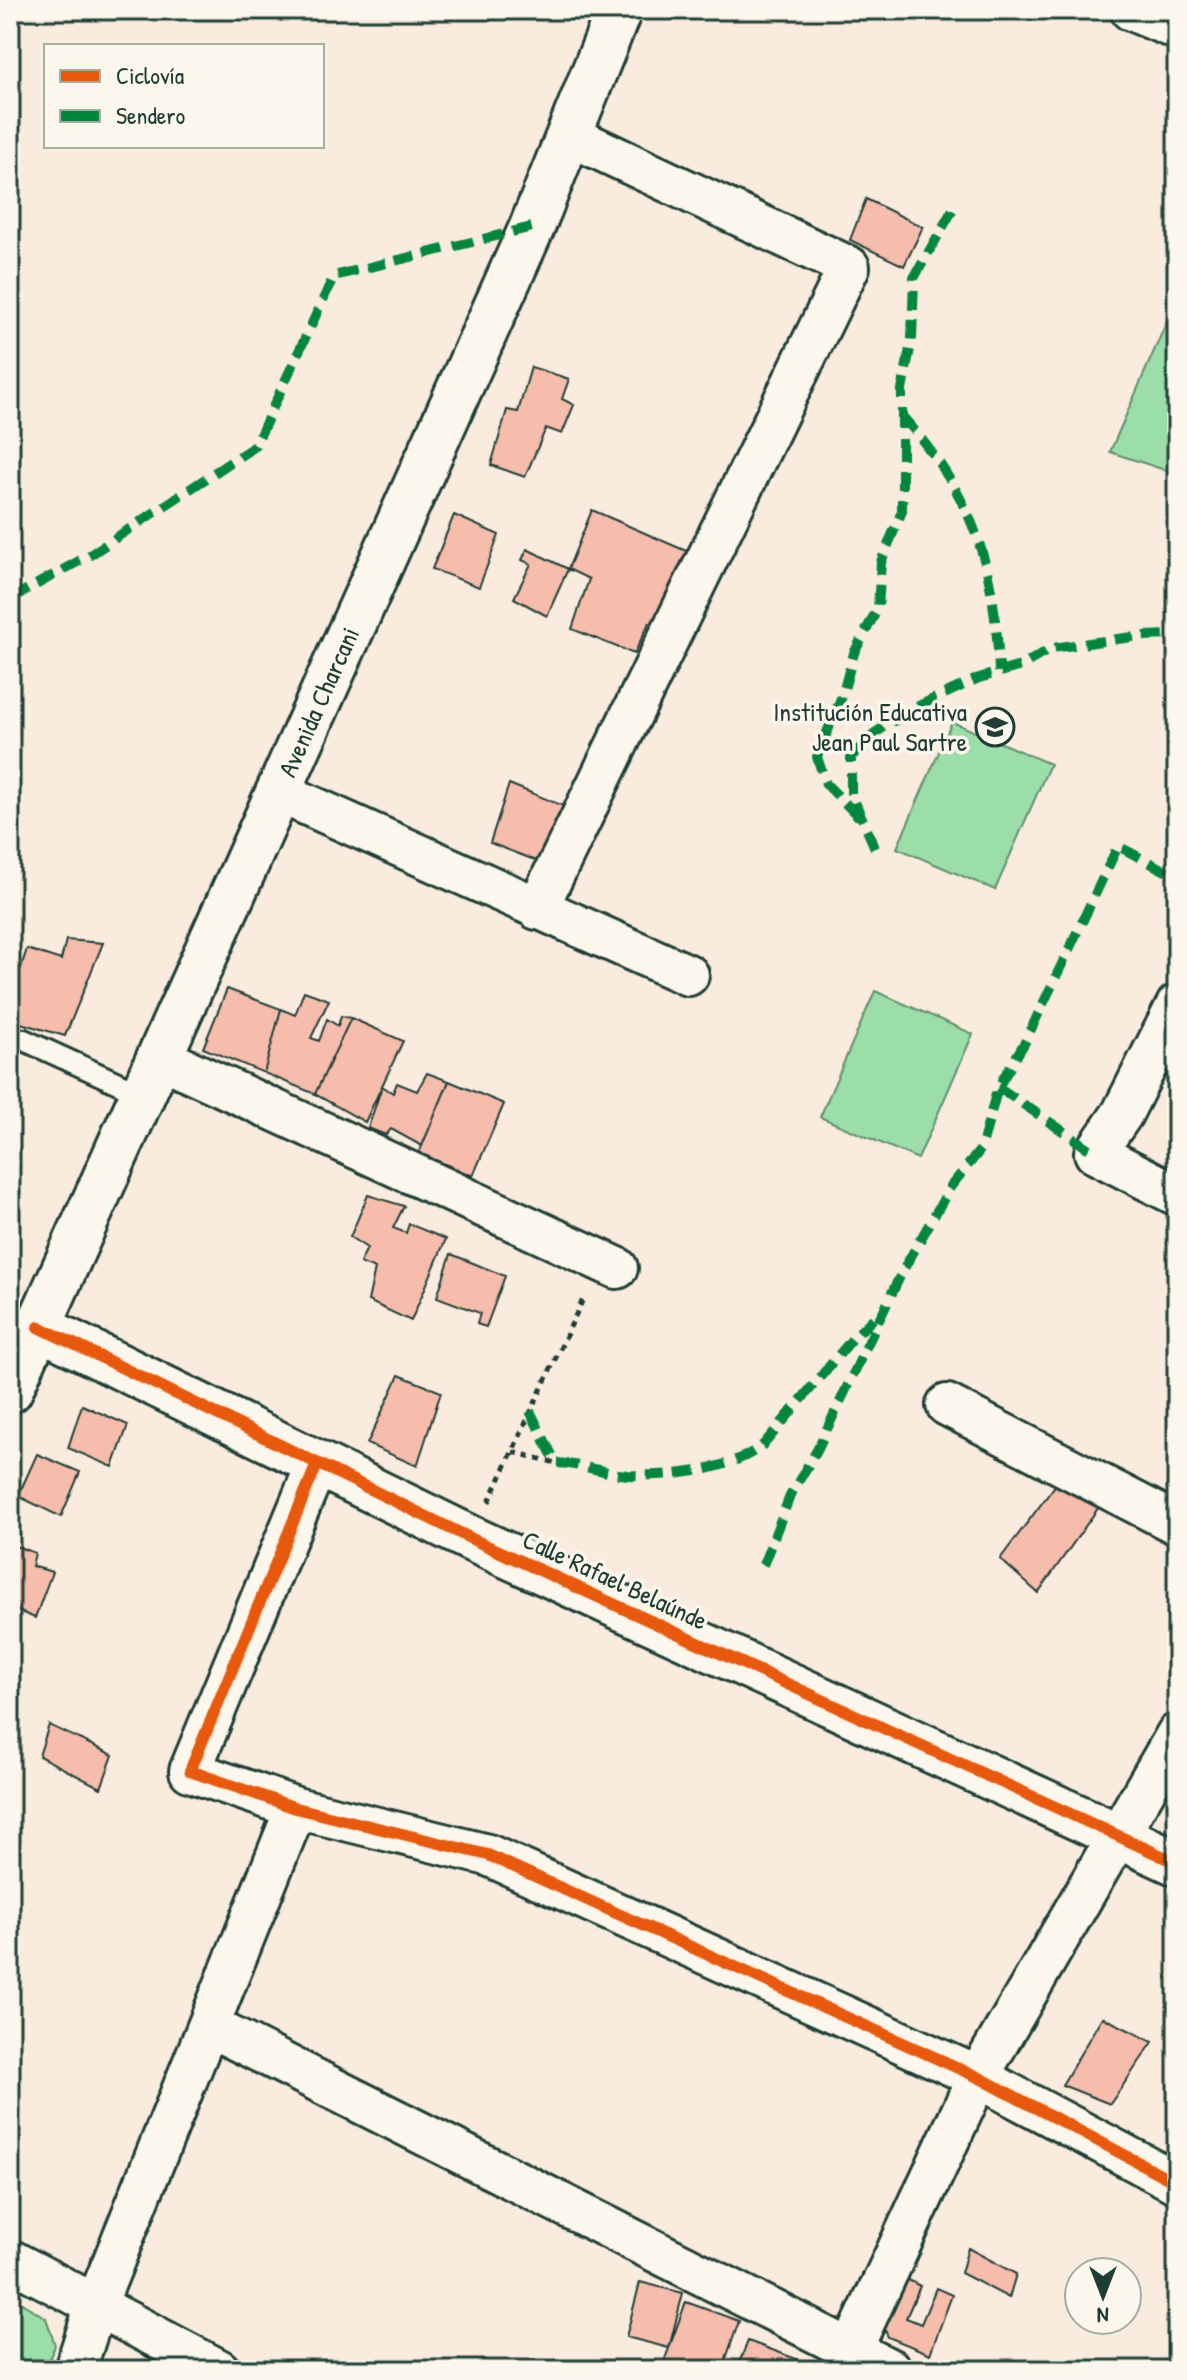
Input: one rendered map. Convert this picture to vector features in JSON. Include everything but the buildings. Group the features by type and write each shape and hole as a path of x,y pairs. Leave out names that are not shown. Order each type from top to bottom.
{"main road":[{"name":"Avenida Charcani","path":"10,1390 571,136 619,10"},
{"name":"Calle Rafael Belaúnde","path":"39,1327 472,1539 1118,1833 1177,1863"}],"street":[{"path":"1131,10 1177,29"},
{"path":"537,909 849,267 571,136"},
{"path":"279,792 688,975"},
{"path":"1177,1005 1122,1114 1095,1153 1177,1195"},
{"path":"150,1076 608,1263"},
{"path":"947,1405 1177,1524"},
{"path":"317,1464 190,1771 296,1808 488,1855 978,2077 1177,2183"},
{"path":"846,2360 978,2077 1177,1734"},
{"path":"75,2370 96,2305 296,1808"},
{"path":"209,2026 846,2360 891,2370"},
{"path":"10,2260 219,2370"}],"lane":[{"path":"10,1039 24,1040 150,1076"}],"path":[{"path":"472,1539 535,1397 592,1284 608,1263"},
{"path":"513,1452 556,1463"}],"green space":[{"path":"1167,321 1177,325 1177,474 1110,452"},
{"path":"952,722 1050,764 995,890 897,848"},
{"path":"875,991 973,1034 918,1159 820,1117"},
{"path":"10,2296 46,2318 55,2345 45,2370 10,2370"}],"marked path":[{"path":"859,817 826,784 817,757 842,696 854,653 878,608 881,562 902,511 902,390 912,338 914,278 957,202"},
{"path":"10,599 90,555 255,446 334,276 532,227"},
{"path":"902,416 947,475 976,534 992,598 999,672"},
{"path":"875,848 851,793 851,757 875,733 914,708 979,678 1021,666 1052,648 1140,636 1177,635"},
{"path":"763,1565 790,1496 817,1450 902,1272 951,1186 981,1149 998,1087 1025,1042 1118,846 1177,877"},
{"path":"998,1087 1095,1153"},
{"path":"530,1411 556,1463 619,1474 645,1475 681,1473 718,1466 735,1461 764,1444 853,1338 878,1314"}],"cycle path":[{"path":"39,1327 472,1539 1177,1863"},
{"path":"317,1464 190,1771 296,1808 488,1855 978,2077 1177,2183"}],"place":[{"name":"Institución Educativa Jean Paul Sartre","path":"995,727"}]}
